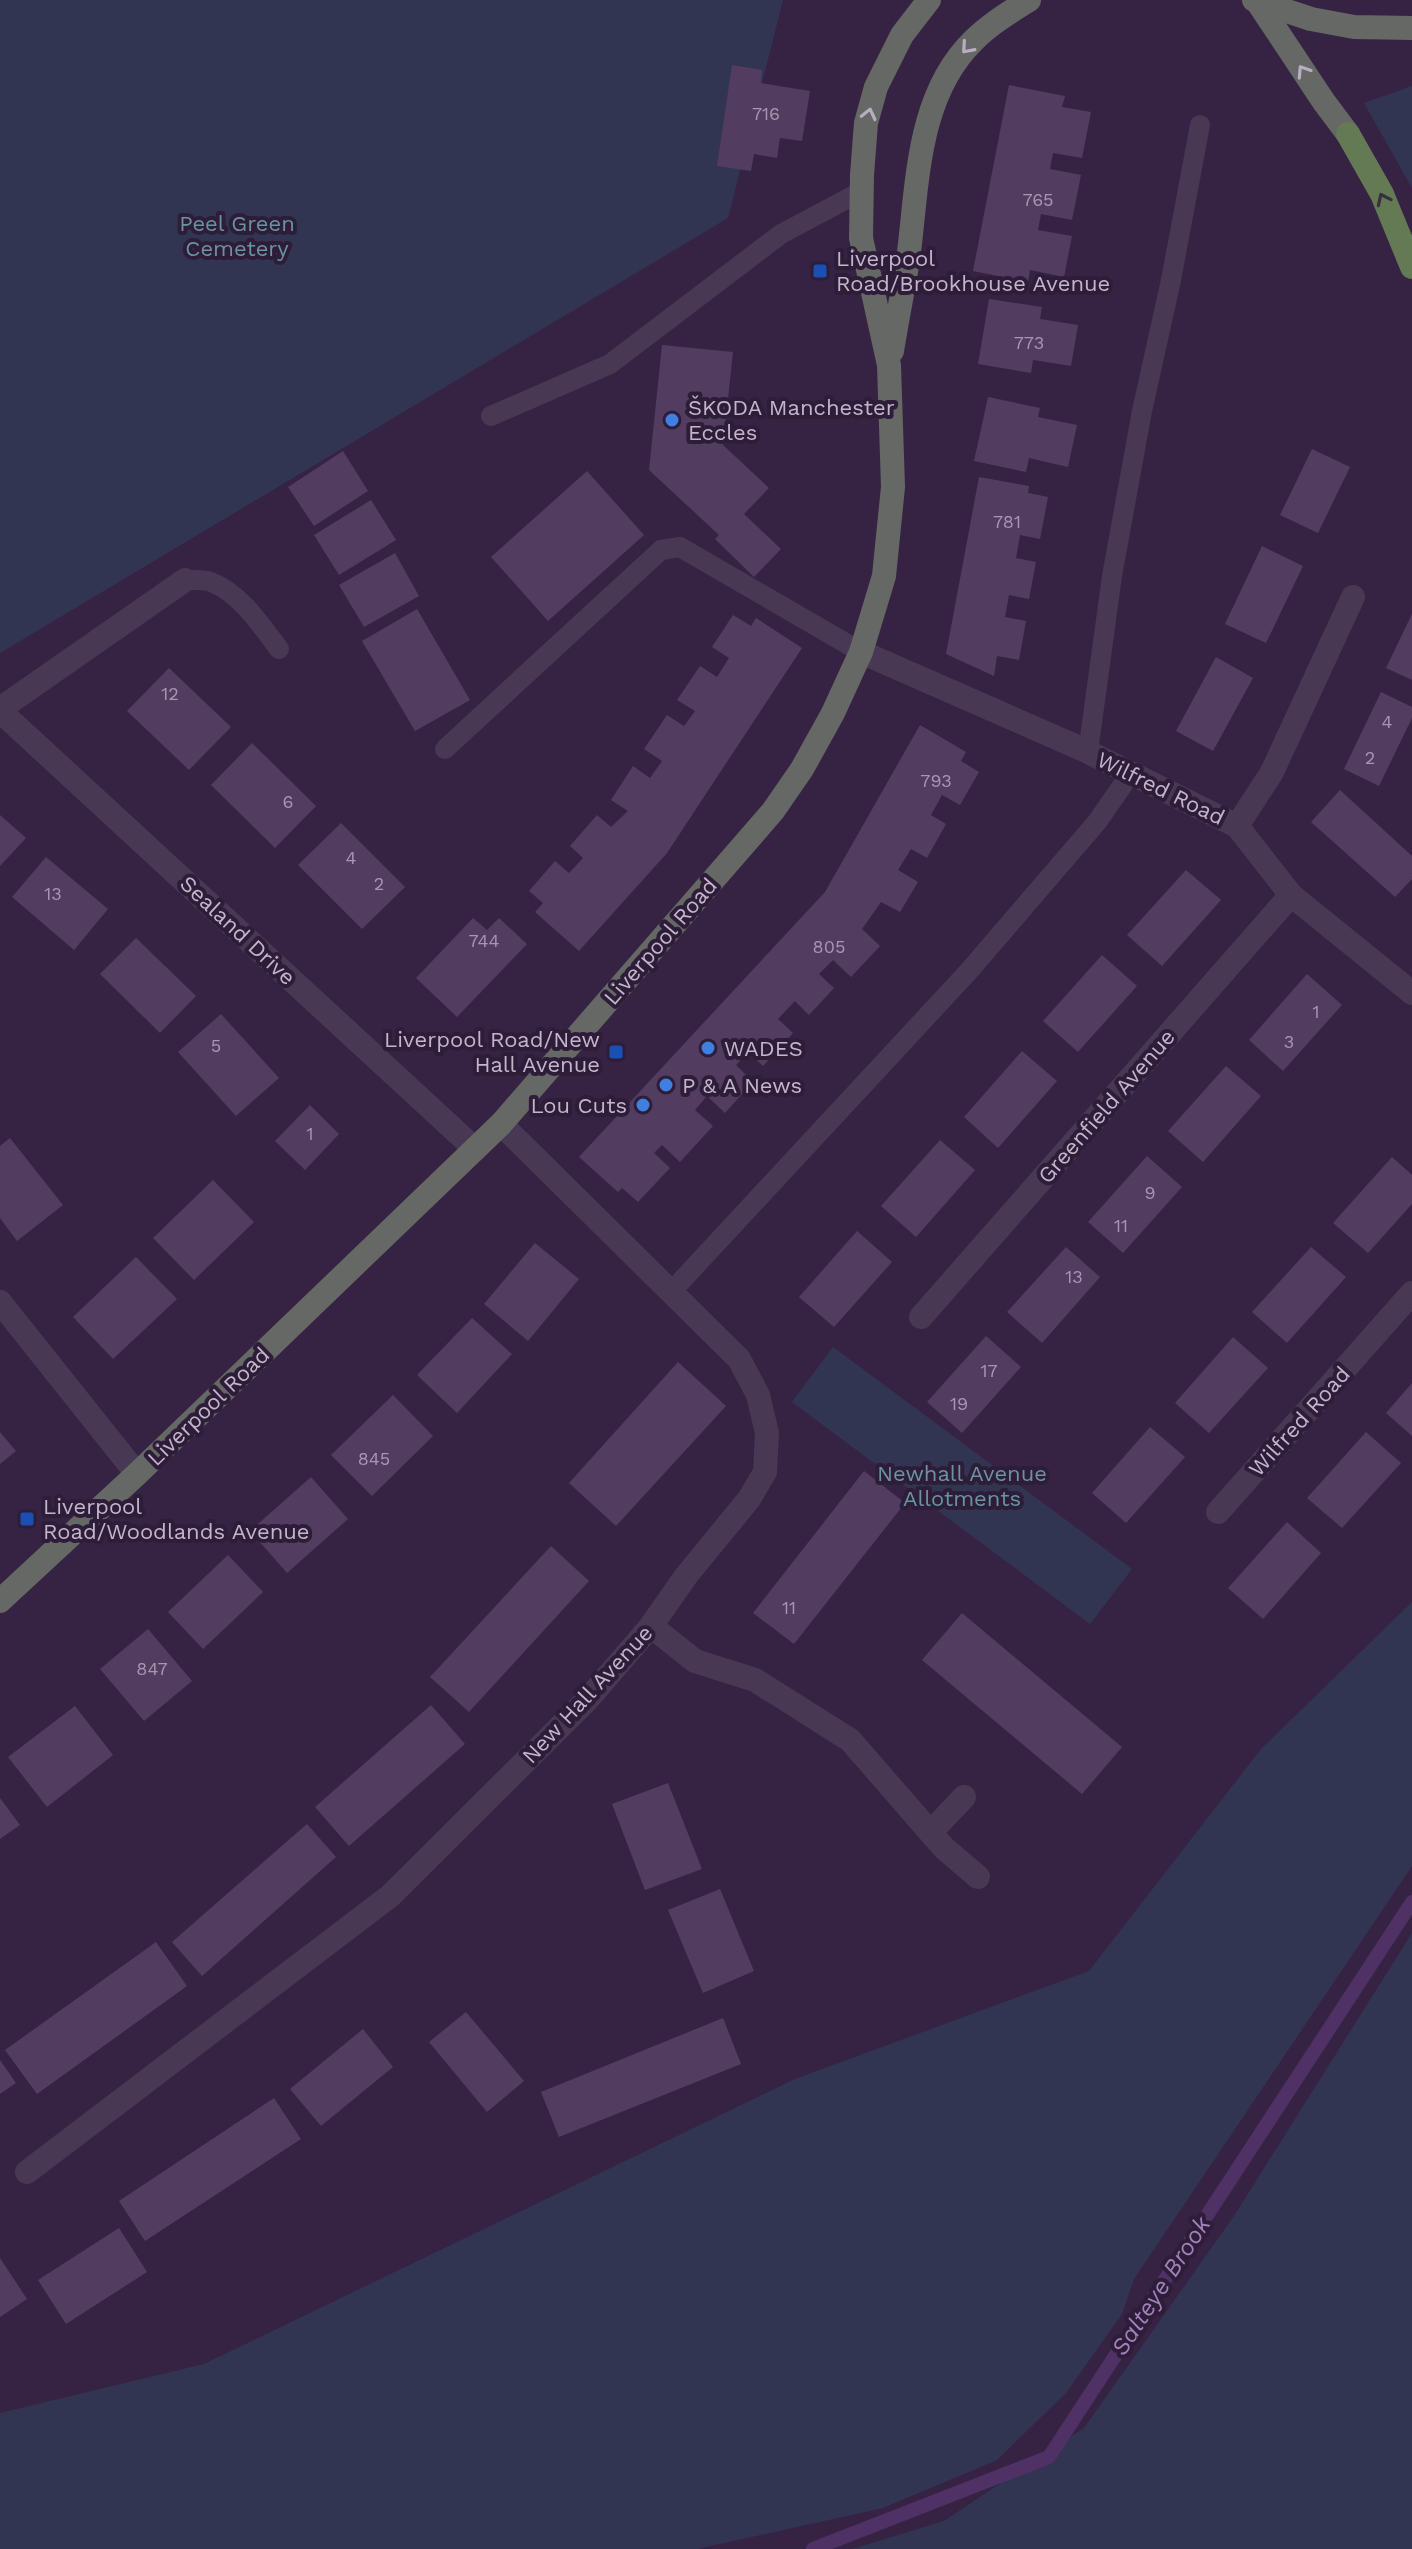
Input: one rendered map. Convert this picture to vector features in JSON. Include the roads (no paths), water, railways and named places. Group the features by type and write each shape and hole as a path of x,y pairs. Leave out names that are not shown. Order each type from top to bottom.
{"highway":[{"name":"Liverpool Road","path":"0,1601 137,1474 501,1124 773,811 802,769 833,713 861,652 884,576 893,487 889,365 861,238 866,123 876,87 902,35 929,0"},
{"name":"Liverpool Road","path":"889,365 907,262 922,144 935,96 972,40 1029,0"},
{"path":"1255,0 1325,22 1354,27 1412,28"},
{"path":"1255,0 1348,134 1382,194 1412,267"}],"street":[{"path":"0,710 185,580"},
{"path":"1237,826 1272,772 1353,597"},
{"name":"Wilfred Road","path":"861,652 1088,752 1237,826 1291,895 1412,993"},
{"name":"Sealand Drive","path":"0,710 475,1149"},
{"name":"Greenfield Avenue","path":"921,1317 1291,895"},
{"name":"New Hall Avenue","path":"27,2172 390,1896 588,1699 651,1626 686,1576 749,1499 765,1472 767,1433 758,1395 739,1359 501,1124"},
{"name":"Wilfred Road","path":"1218,1512 1412,1293"},
{"path":"0,1302 137,1474"},
{"path":"651,1626 695,1661 755,1680 850,1740 944,1848 978,1877"},
{"path":"931,1832 964,1797"}],"lane":[{"path":"1088,752 1112,576 1200,125"},
{"path":"491,416 610,364 781,234 862,191"},
{"path":"445,749 661,550 680,547 861,652"},
{"path":"185,580 208,580 228,591 260,623 279,649"},
{"path":"671,1292 968,972 1097,822 1131,773"}],"waterway":[{"name":"Salteye Brook","path":"813,2549 1049,2457 1412,1902"}],"place":[{"name":"Liverpool Road/Brookhouse Avenue","path":"820,271"},
{"name":"ŠKODA Manchester Eccles","path":"672,420"},
{"name":"WADES","path":"708,1048"},
{"name":"Liverpool Road/New Hall Avenue","path":"616,1052"},
{"name":"P & A News","path":"666,1085"},
{"name":"Lou Cuts","path":"643,1105"},
{"name":"Liverpool Road/Woodlands Avenue","path":"27,1519"}],"park label":[{"name":"Peel Green Cemetery","path":"237,236"},
{"name":"Newhall Avenue Allotments","path":"962,1486"}]}
